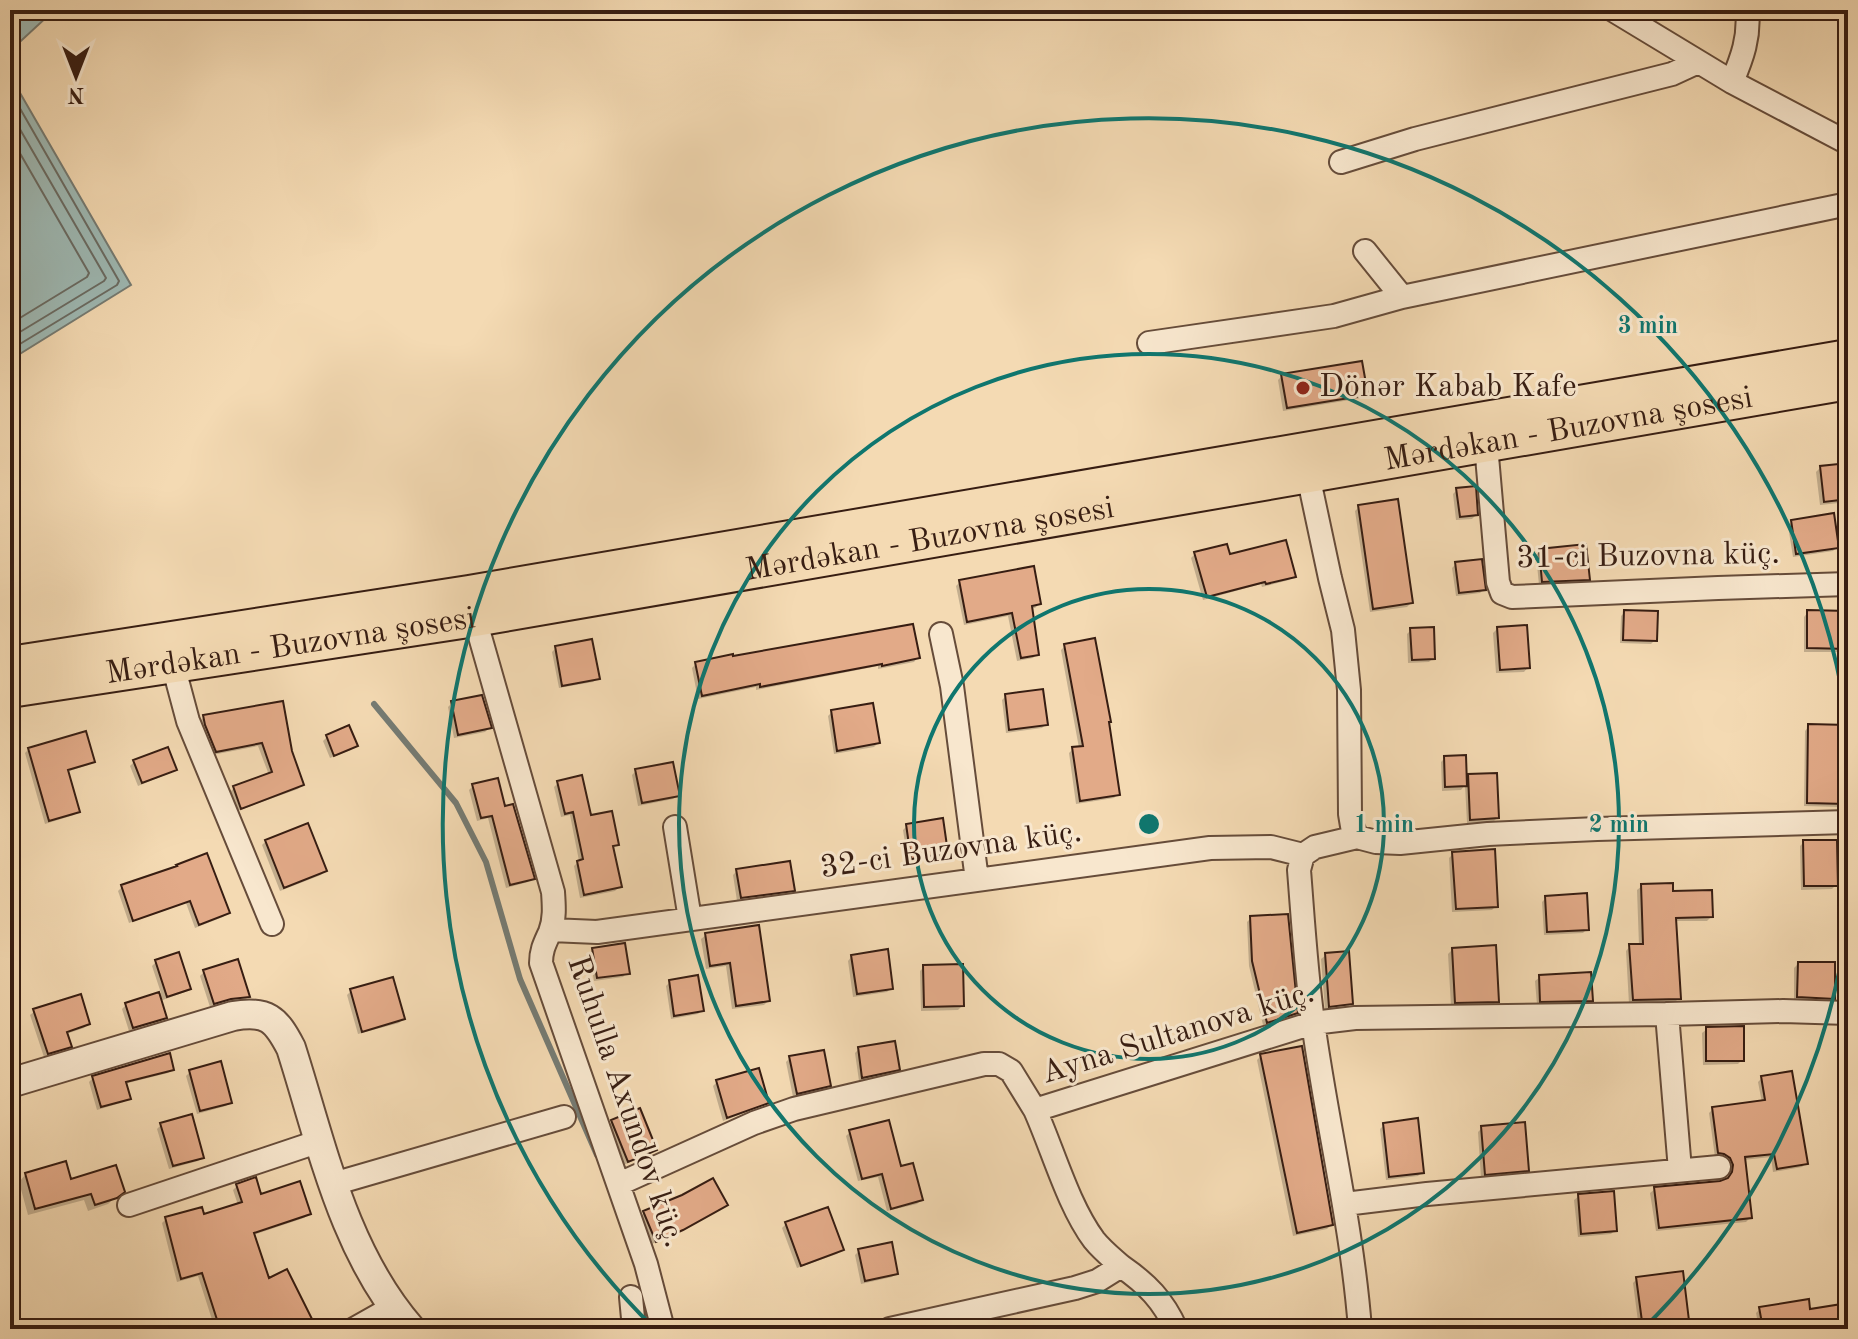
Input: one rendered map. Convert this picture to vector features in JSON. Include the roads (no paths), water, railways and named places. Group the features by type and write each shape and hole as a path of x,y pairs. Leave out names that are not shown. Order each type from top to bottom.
{"main road":[{"path":"10,664 469,593 1848,357"},
{"name":"Mərdəkan - Buzovna şosesi","path":"10,690 475,619 1848,382"}],"street":[{"path":"1613,10 1732,82 1848,143"},
{"path":"1732,82 1748,34 1747,10"},
{"path":"1341,162 1415,139 1672,74 1698,62"},
{"path":"1149,343 1334,316 1402,297 1848,204"},
{"path":"1365,251 1402,297"},
{"name":"31-ci Buzovna küç.","path":"1486,445 1498,582 1502,593 1512,597 1848,584"},
{"path":"1308,475 1343,630 1349,690 1350,814 1357,837"},
{"name":"Ruhulla Axundov küç.","path":"475,619 553,892 551,930 541,952 541,963 646,1264 663,1329"},
{"path":"941,634 952,686 977,880"},
{"path":"173,665 188,721 272,924"},
{"path":"1360,1329 1345,1204 1313,1023 1299,870 1303,855 1315,847 1357,837 1400,843 1488,834 1848,822"},
{"path":"675,827 690,919"},
{"name":"32-ci Buzovna küç.","path":"551,930 597,932 1210,848 1271,847 1303,855"},
{"name":"Ayna Sultanova küç.","path":"619,1184 754,1123 794,1109 984,1064 999,1064 1011,1071 1035,1110 1313,1023 1355,1018 1783,1011 1848,1013"},
{"path":"10,1083 233,1016 263,1014 283,1032 291,1048 347,1223 364,1259 393,1307 411,1329"},
{"path":"1667,1014 1680,1170"},
{"path":"1035,1110 1082,1220 1094,1239 1121,1266 1143,1281 1163,1305 1176,1329"},
{"path":"333,1184 564,1117"},
{"path":"129,1205 320,1141"},
{"path":"1345,1204 1719,1167"},
{"path":"890,1329 1075,1288 1097,1281 1121,1266"},
{"path":"631,1297 634,1329"},
{"path":"354,1329 393,1307"}],"water":[{"path":"10,10 51,10 10,51"},
{"path":"16,86 131,285 10,360 10,90"}],"waterway":[{"path":"374,704 456,803 486,862 520,979 597,1155"},
{"path":"642,1291 648,1329"}],"place":[{"name":"Dönər Kabab Kafe","path":"1303,388"}]}
